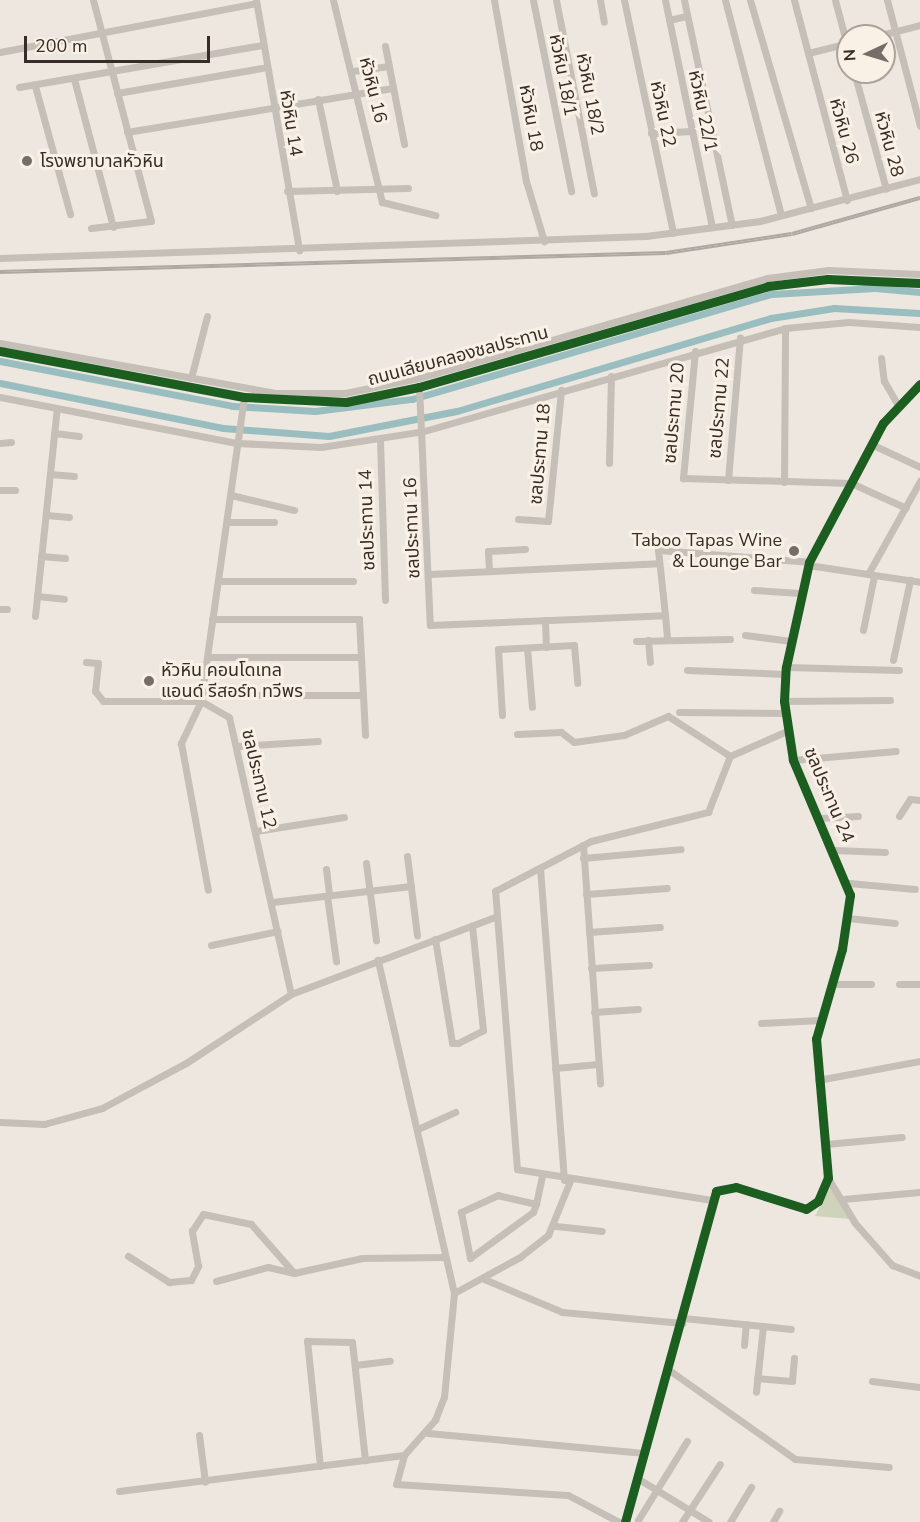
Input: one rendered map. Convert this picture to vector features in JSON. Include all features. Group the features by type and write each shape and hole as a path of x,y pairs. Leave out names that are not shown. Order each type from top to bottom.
{"street":[{"name":"หัวหิน 16","path":"333,0 382,188"},
{"name":"หัวหิน 18","path":"494,0 526,181 544,241"},
{"name":"หัวหิน 18/1","path":"533,0 571,191"},
{"name":"หัวหิน 18/2","path":"556,0 594,193"},
{"path":"600,0 604,21"},
{"name":"หัวหิน 22","path":"624,0 673,233"},
{"name":"หัวหิน 22/1","path":"665,0 712,227"},
{"path":"684,0 732,225"},
{"path":"725,0 781,215"},
{"path":"750,0 811,208"},
{"name":"หัวหิน 26","path":"794,0 847,200"},
{"path":"835,0 841,24"},
{"path":"887,0 893,24"},
{"path":"91,228 151,221 95,1"},
{"path":"0,52 256,2"},
{"name":"หัวหิน 14","path":"256,2 299,250"},
{"path":"669,20 687,16"},
{"path":"896,32 920,25"},
{"path":"896,36 920,126"},
{"path":"19,87 263,45"},
{"path":"386,46 404,144"},
{"path":"808,53 836,47"},
{"path":"352,71 389,66"},
{"path":"117,93 267,68"},
{"path":"74,79 113,227"},
{"name":"หัวหิน 28","path":"857,84 886,189"},
{"path":"35,86 70,214"},
{"path":"127,132 392,88"},
{"path":"318,99 337,191"},
{"path":"651,133 692,131"},
{"path":"0,258 544,241 673,233 732,225 781,215 847,200 920,179"},
{"path":"382,188 385,204 435,215"},
{"path":"288,191 408,188"},
{"name":"ถนนเลียบคลองชลประทาน","path":"0,343 276,393 345,393 419,378 766,278 828,270 920,274"},
{"name":"ถนนเลียบคลองชลประทาน","path":"0,351 244,397 317,404 419,387 768,286 828,279 920,283"},
{"path":"191,378 207,316"},
{"path":"0,397 237,443 321,447 380,440 423,431 694,351 785,328 849,322 920,327"},
{"path":"784,482 785,328"},
{"name":"ชลประทาน 22","path":"728,480 740,338"},
{"name":"ชลประทาน 20","path":"694,351 683,478 728,480"},
{"path":"881,358 884,381 898,405"},
{"path":"609,463 610,376"},
{"name":"ชลประทาน 24","path":"828,1178 816,1039 848,918 849,883 793,760 784,701 786,671 790,641 808,564 871,444 898,405 920,384"},
{"name":"ชลประทาน 16","path":"419,387 423,431 430,625 545,620"},
{"name":"ชลประทาน 18","path":"518,519 548,521 561,390"},
{"path":"208,890 181,743 202,698 244,397"},
{"path":"35,616 57,408"},
{"path":"54,433 79,436"},
{"name":"ชลประทาน 14","path":"380,440 385,600"},
{"path":"0,443 11,442"},
{"path":"871,444 920,467"},
{"path":"50,474 74,476"},
{"path":"728,480 851,483 906,508"},
{"path":"863,630 871,575 920,481"},
{"path":"0,490 15,490"},
{"path":"231,495 294,510"},
{"path":"46,515 69,517"},
{"path":"227,522 274,522"},
{"path":"489,571 488,551 525,549"},
{"path":"667,639 658,550 808,564 920,582"},
{"path":"41,556 65,558"},
{"path":"429,574 659,563"},
{"path":"893,660 910,580"},
{"path":"218,581 353,581"},
{"path":"754,590 800,593"},
{"path":"37,596 64,599"},
{"path":"546,646 545,620 665,615"},
{"path":"212,619 359,619 365,735"},
{"path":"745,634 790,641"},
{"path":"636,641 730,639"},
{"path":"648,640 650,662"},
{"path":"502,715 498,649 574,645 577,683"},
{"path":"527,648 532,708"},
{"path":"207,657 360,657"},
{"path":"86,662 98,663 94,691 103,701 363,695"},
{"path":"687,670 899,670"},
{"name":"ชลประทาน 12","path":"202,698 229,717 291,994"},
{"path":"784,701 890,700"},
{"path":"679,712 785,713"},
{"path":"517,734 561,732 574,742 624,735 668,716 730,756"},
{"path":"712,1200 567,1181 517,1169 495,891 583,845 637,826 708,812 730,756 787,731"},
{"path":"237,746 318,741"},
{"path":"793,760 896,751"},
{"path":"899,816 910,799 920,800"},
{"path":"819,818 858,816"},
{"path":"256,831 344,817"},
{"path":"583,845 600,1083"},
{"path":"584,858 681,849"},
{"path":"834,849 885,852"},
{"path":"407,856 417,935"},
{"path":"366,863 376,940"},
{"path":"454,1293 484,1280 556,1226 567,1181 555,1068 540,868"},
{"path":"326,869 336,961"},
{"path":"849,883 915,889"},
{"path":"272,902 411,886"},
{"path":"586,894 667,888"},
{"path":"0,1122 44,1124 129,1096 291,994 497,916"},
{"path":"848,918 895,923"},
{"path":"435,939 452,1043 458,1043 483,1030 472,926"},
{"path":"589,932 660,927"},
{"path":"211,945 278,931"},
{"path":"378,960 454,1293 444,1397 428,1433 404,1455 396,1484 568,1495 619,1522"},
{"path":"591,968 650,964"},
{"path":"831,984 871,984"},
{"path":"899,984 920,984"},
{"path":"594,1012 638,1009"},
{"path":"761,1023 821,1020"},
{"path":"818,1080 920,1061"},
{"path":"555,1068 598,1064"},
{"path":"418,1129 455,1112"},
{"path":"826,1144 902,1137"},
{"path":"537,1204 498,1195 461,1212 470,1258 533,1212 537,1204 542,1175"},
{"path":"828,1178 843,1199 855,1223 892,1265 920,1276"},
{"path":"625,1522 669,1370 712,1200 726,1185 806,1209 818,1201 828,1178"},
{"path":"843,1199 920,1192"},
{"path":"128,1256 169,1282 191,1280 198,1266 192,1231 204,1215 251,1224 294,1273"},
{"path":"556,1226 602,1231"},
{"path":"216,1281 268,1268 294,1273 362,1258 446,1257"},
{"path":"484,1280 562,1312 791,1329"},
{"path":"744,1345 746,1324"},
{"path":"756,1392 763,1326"},
{"path":"320,1466 307,1341 352,1342 365,1460"},
{"path":"757,1378 792,1381 794,1358"},
{"path":"355,1365 390,1361"},
{"path":"669,1370 795,1459 889,1467"},
{"path":"872,1381 920,1387"},
{"path":"428,1433 644,1453"},
{"path":"199,1435 205,1482"},
{"path":"638,1520 687,1441"},
{"path":"120,1491 404,1455"},
{"path":"682,1522 720,1464"},
{"path":"637,1479 709,1522"},
{"path":"730,1522 751,1487"},
{"path":"772,1522 779,1511 778,1522"}],"green space":[{"path":"831,1186 849,1219 815,1216"}],"waterway":[{"path":"0,361 233,406 315,411 412,399 772,294 875,288 920,292"},
{"path":"0,383 223,428 329,436 457,411 771,318 834,308 920,313"}],"railway":[{"path":"0,272 666,253 792,234 920,198"}],"cycle path":[{"path":"0,351 244,397 346,402 419,387 768,286 828,279 920,283"},
{"path":"625,1522 716,1191 736,1187 806,1209 818,1201 828,1178 816,1039 842,949 850,895 793,760 784,701 786,667 809,562 883,423 920,384"}],"place":[{"name":"โรงพยาบาลหัวหิน","path":"27,161"},
{"name":"Taboo Tapas Wine & Lounge Bar","path":"794,551"},
{"name":"หัวหิน คอนโดเทล แอนด์ รีสอร์ท ทวีพร","path":"149,681"}]}
